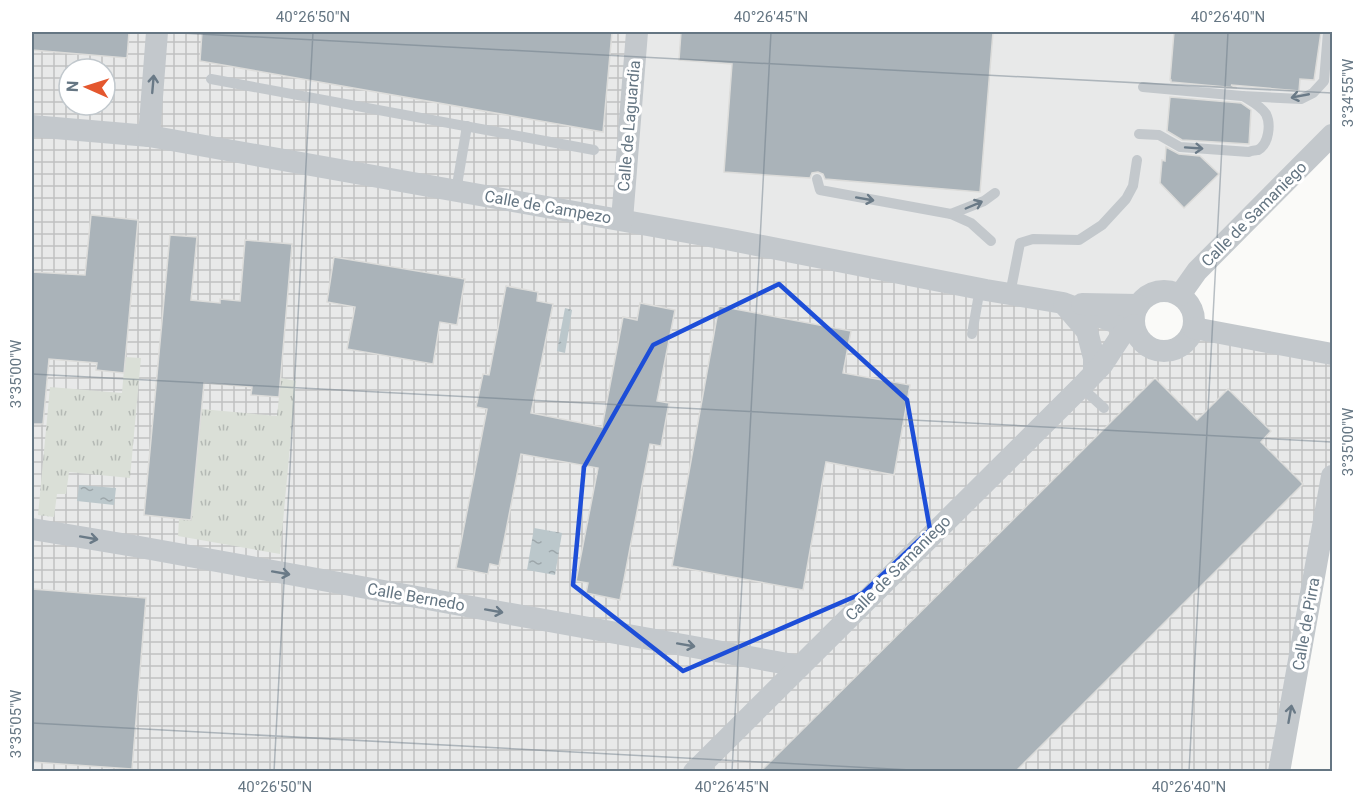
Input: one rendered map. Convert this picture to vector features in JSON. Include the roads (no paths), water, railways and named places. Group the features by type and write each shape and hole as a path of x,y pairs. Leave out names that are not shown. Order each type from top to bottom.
{"street":[{"path":"149,136 157,32"},
{"name":"Calle de Laguardia","path":"622,219 637,32"},
{"name":"Calle de Campezo","path":"32,126 149,136 456,192 622,219 1063,303 1137,324"},
{"name":"Calle de Samaniego","path":"1180,295 1197,271 1332,135"},
{"path":"1166,291 1180,295 1188,302 1193,312 1194,328 1189,338 1176,349 1165,352 1151,349 1137,324 1144,298 1155,292 1166,291"},
{"path":"1063,303 1087,331 1094,358 1092,375"},
{"name":"Calle de Samaniego","path":"694,771 1092,375 1121,336 1137,324"},
{"path":"1194,328 1332,354"},
{"name":"Calle de Pirra","path":"1279,771 1332,476"},
{"name":"Calle Bernedo","path":"32,529 799,666"}],"lane":[{"path":"1143,87 1301,99 1313,93 1324,81 1328,32"},
{"path":"211,79 594,150"},
{"path":"1139,134 1159,135 1180,147 1249,152 1258,150 1265,145 1268,136 1266,114 1242,96"},
{"path":"456,192 467,126"},
{"path":"1011,294 1020,243 1034,239 1078,240 1102,225 1126,199 1133,186 1137,160"},
{"path":"817,179 820,190 951,214 971,223 991,241"},
{"path":"951,214 984,201 995,193"},
{"path":"972,334 980,288"},
{"path":"1092,375 1104,408"}],"water":[{"path":"565,308 572,310 565,353 557,351"},
{"path":"79,485 116,488 114,505 77,501"},
{"path":"534,528 562,533 555,575 527,570"}]}
